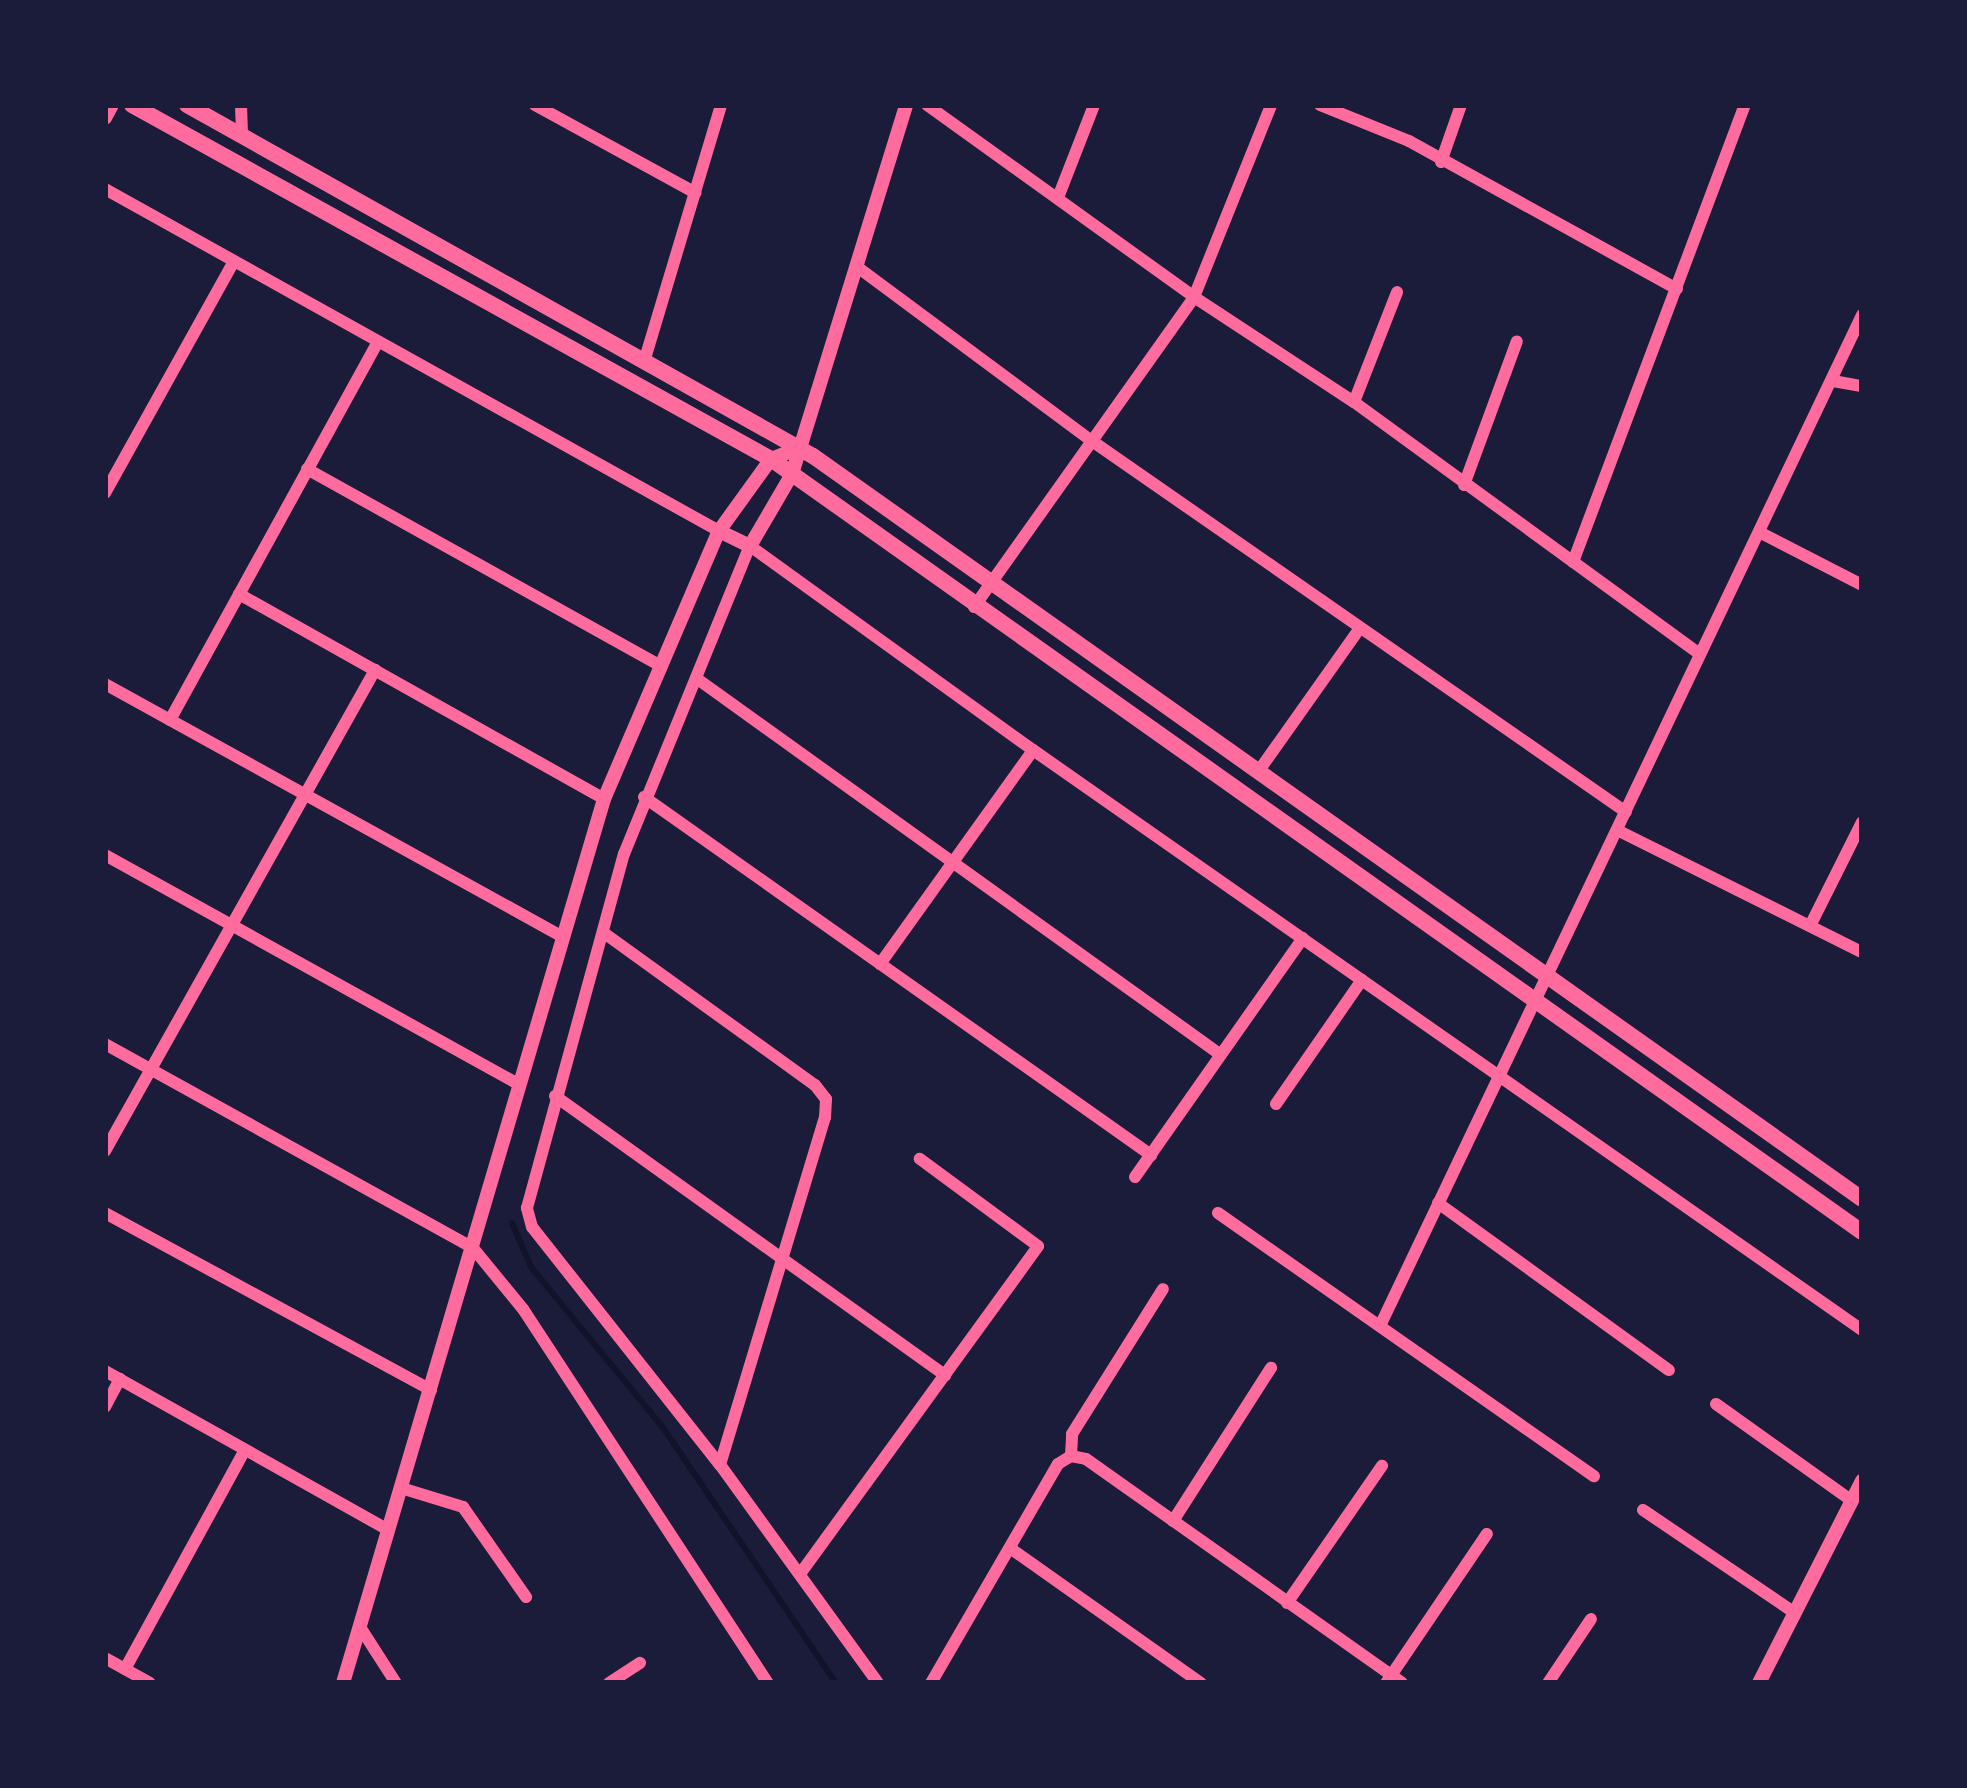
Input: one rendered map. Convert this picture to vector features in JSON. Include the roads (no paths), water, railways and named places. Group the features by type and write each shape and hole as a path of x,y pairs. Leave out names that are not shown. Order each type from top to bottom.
{"main road":[{"path":"132,105 771,459 1862,1232"},
{"path":"188,105 800,448 1862,1199"}],"street":[{"path":"105,118 112,105"},
{"path":"241,105 242,135"},
{"path":"535,105 696,193"},
{"path":"644,362 721,105"},
{"path":"878,1683 721,1465 528,1218 528,1198 644,797 750,546 792,474 906,105"},
{"path":"927,105 1195,297 1354,402 1700,654"},
{"path":"1059,196 1094,105"},
{"path":"974,607 1195,297 1271,105"},
{"path":"1320,105 1409,141 1677,289"},
{"path":"1442,162 1461,105"},
{"path":"1573,562 1746,105"},
{"path":"105,189 750,546 1033,750 1862,1330"},
{"path":"105,493 234,261"},
{"path":"856,266 1092,441 1626,812"},
{"path":"1354,402 1396,292"},
{"path":"1380,1326 1862,315"},
{"path":"170,720 378,340"},
{"path":"1464,485 1517,340"},
{"path":"1833,380 1862,386"},
{"path":"343,1683 604,799 719,531 771,459 800,448"},
{"path":"307,469 661,665"},
{"path":"1761,533 1862,585"},
{"path":"239,594 604,799"},
{"path":"1258,772 1360,628"},
{"path":"105,1151 375,670"},
{"path":"696,678 1221,1055"},
{"path":"105,684 563,937"},
{"path":"880,964 1033,750"},
{"path":"644,797 1151,1155"},
{"path":"1810,926 1862,822"},
{"path":"1617,830 1862,952"},
{"path":"105,855 520,1085"},
{"path":"604,933 823,1094 826,1118 721,1465"},
{"path":"1135,1178 1303,938"},
{"path":"1276,1104 1362,980"},
{"path":"105,1044 473,1248 523,1310 768,1683"},
{"path":"555,1096 944,1375"},
{"path":"800,1574 1038,1246 920,1159"},
{"path":"1438,1203 1669,1370"},
{"path":"1218,1213 1594,1476"},
{"path":"105,1214 431,1390"},
{"path":"1071,1456 1072,1434 1163,1288"},
{"path":"1173,1520 1271,1369"},
{"path":"105,1371 388,1530"},
{"path":"105,1407 120,1379"},
{"path":"1716,1404 1852,1502"},
{"path":"125,1669 245,1450"},
{"path":"931,1683 1058,1464 1071,1456 1086,1459 1393,1680 1487,1534"},
{"path":"1287,1603 1382,1466"},
{"path":"1759,1683 1862,1481"},
{"path":"401,1488 463,1507 526,1597"},
{"path":"1643,1510 1795,1613"},
{"path":"1010,1548 1201,1683"},
{"path":"1548,1683 1591,1619"},
{"path":"360,1627 395,1683"},
{"path":"105,1658 150,1683"},
{"path":"609,1683 640,1664"}],"waterway":[{"path":"512,1223 531,1267 664,1429 836,1683"}]}
